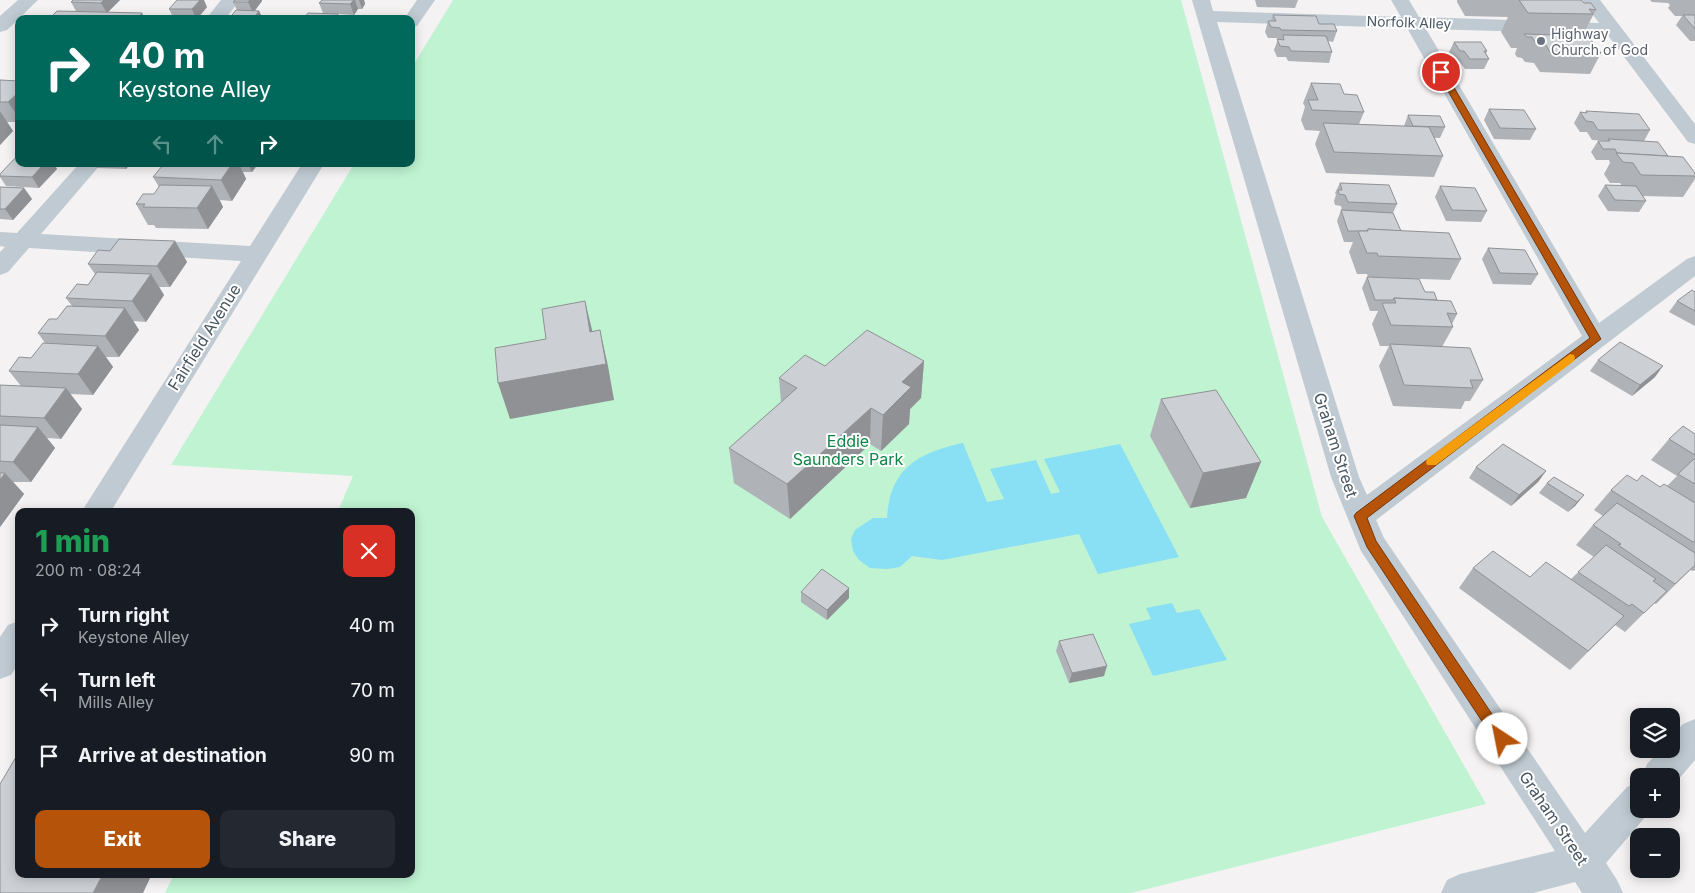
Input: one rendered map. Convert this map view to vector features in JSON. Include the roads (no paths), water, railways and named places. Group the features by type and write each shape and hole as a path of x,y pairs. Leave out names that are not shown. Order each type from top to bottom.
{"street":[{"path":"0,26 29,0"},
{"path":"218,15 231,0"},
{"path":"415,16 426,0"},
{"path":"1400,0 1596,339"},
{"path":"1591,0 1695,138"},
{"name":"Norfolk Alley","path":"1204,8 1412,23 1612,29"},
{"name":"Graham Street","path":"1204,8 1342,468 1371,543 1604,893"},
{"path":"0,267 87,167"},
{"name":"Fairfield Avenue","path":"98,508 311,167"},
{"path":"0,240 257,254"},
{"path":"1360,516 1596,339 1691,272"},
{"path":"0,665 15,641"},
{"path":"1666,768 1695,736"},
{"path":"1460,893 1583,862 1630,809"}],"water":[{"path":"963,443 987,502 1004,499 990,469 1036,460 1051,494 1060,492 1044,459 1120,444 1179,557 1098,574 1079,534 942,560 912,556 900,567 887,569 870,568 859,560 853,551 851,539 855,530 873,518 887,518 889,501 900,475 920,458"},
{"path":"1172,603 1177,613 1199,609 1227,660 1153,676 1129,624 1151,619 1146,608"}],"place":[{"name":"Highway Church of God","path":"1541,41"}],"park label":[{"name":"Eddie Saunders Park","path":"848,450"}]}
